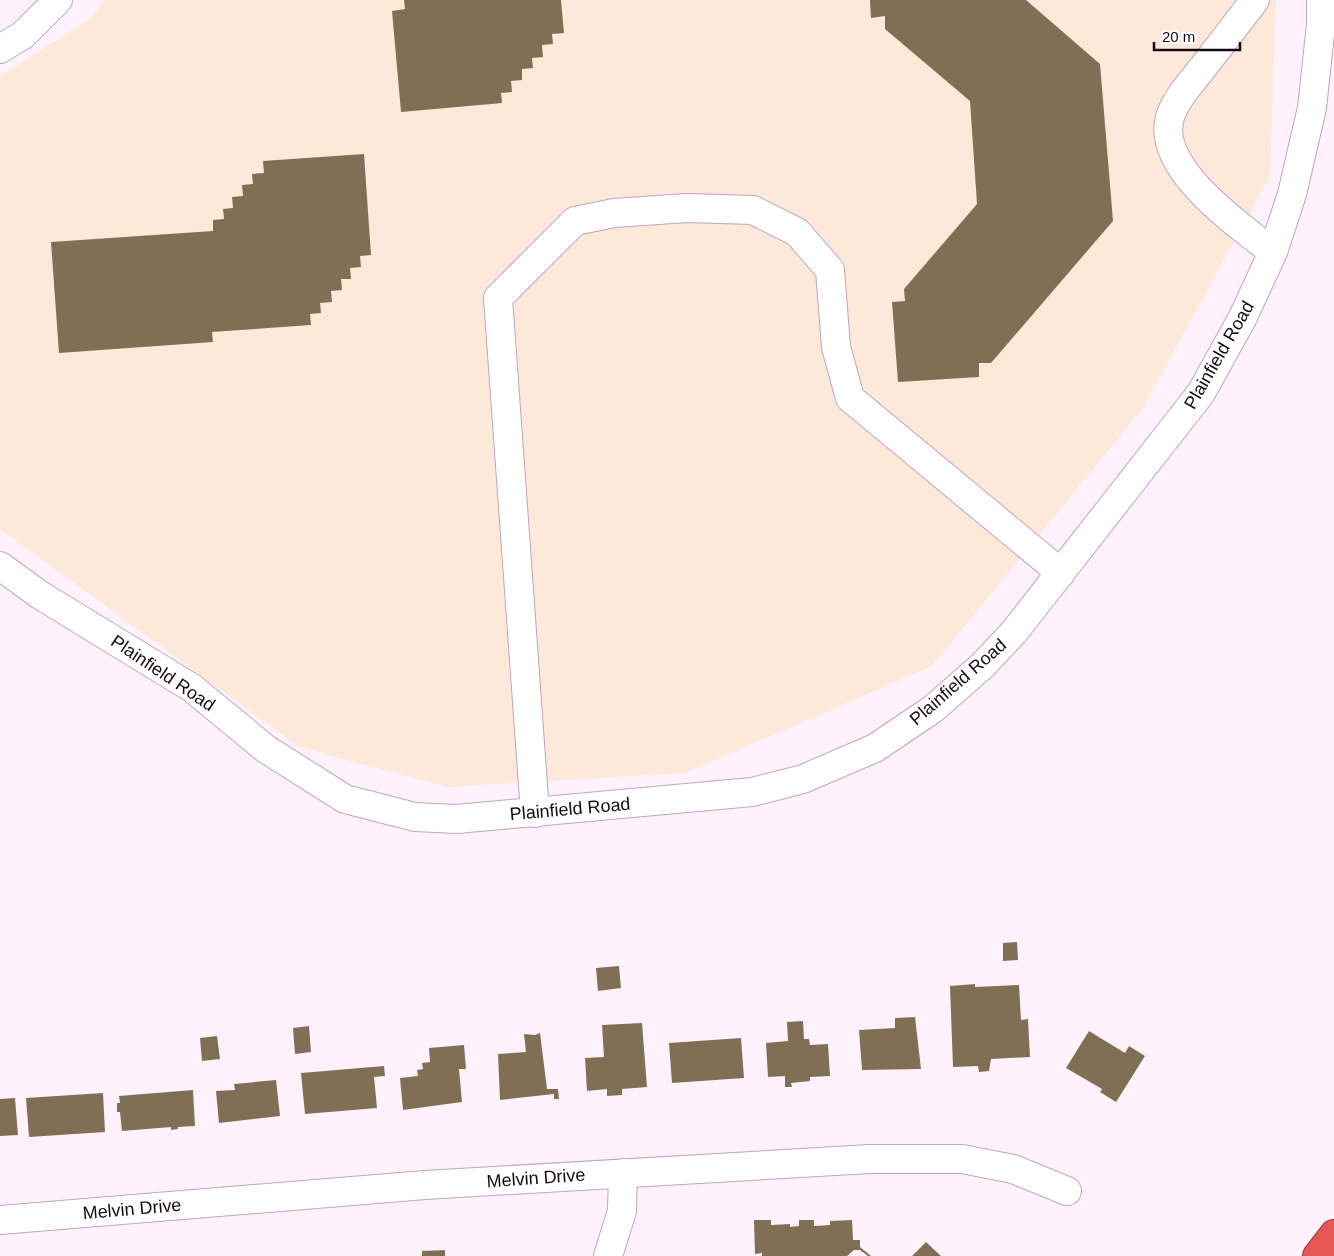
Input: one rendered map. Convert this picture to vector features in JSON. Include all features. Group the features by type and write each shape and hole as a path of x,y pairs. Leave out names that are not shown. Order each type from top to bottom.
{"highway":[{"path":"1317,1256 1334,1234"}],"street":[{"path":"0,49 23,35 58,0"},
{"path":"1255,0 1181,96 1170,118 1169,140 1171,150 1204,197 1273,252"},
{"name":"Plainfield Road","path":"0,566 40,595 192,688 266,749 345,799 415,817 457,819 752,792 802,779 875,748 933,709 983,665 1014,632 1201,393 1244,317 1273,252 1292,194 1312,108 1321,24 1321,0"},
{"path":"535,813 498,298 575,221 614,213 687,208 753,210 797,232 830,270 836,347 850,398 1061,572"},
{"name":"Melvin Drive","path":"0,1220 425,1185 870,1159 962,1160 1013,1168 1067,1191"},
{"path":"608,1256 622,1211 623,1173"}],"shaded area":[{"path":"104,0 1276,0 1270,176 1143,408 932,666 685,773 447,787 299,747 0,529 0,76 90,19"}],"building":[{"path":"404,0 561,0 564,33 552,34 553,44 542,45 543,57 532,58 533,68 522,69 522,80 511,81 512,92 501,93 502,103 401,112 392,11 405,9"},
{"path":"870,0 1026,0 1100,64 1113,221 991,363 979,363 979,377 898,382 892,302 905,301 904,289 977,204 970,101 885,29 885,16 871,18"},
{"path":"364,154 371,255 360,256 361,267 350,268 351,279 341,279 342,290 331,291 332,302 320,303 321,313 310,314 311,325 212,332 213,342 59,353 51,242 213,231 213,220 224,219 223,209 233,208 232,197 243,196 242,185 253,184 252,174 264,173 263,161"},
{"path":"1017,942 1018,960 1003,961 1003,943"},
{"path":"619,966 621,988 598,991 596,968"},
{"path":"975,984 975,987 1019,985 1021,1020 1028,1019 1030,1057 991,1059 989,1071 979,1072 978,1066 953,1067 950,986"},
{"path":"915,1017 921,1069 862,1070 859,1030 895,1028 895,1018"},
{"path":"803,1021 804,1039 809,1039 810,1045 828,1044 830,1076 810,1077 810,1081 791,1083 792,1087 785,1087 785,1076 768,1077 766,1043 788,1041 787,1022"},
{"path":"642,1023 647,1087 622,1089 622,1095 607,1096 607,1089 587,1091 585,1058 604,1057 602,1025"},
{"path":"309,1026 311,1052 295,1054 293,1028"},
{"path":"1089,1031 1125,1053 1129,1046 1145,1056 1116,1102 1100,1092 1102,1089 1066,1068"},
{"path":"540,1033 547,1089 558,1089 559,1099 554,1099 554,1094 500,1100 498,1054 526,1052 524,1034 535,1035"},
{"path":"217,1036 220,1059 202,1061 200,1038"},
{"path":"741,1038 744,1078 672,1083 669,1043"},
{"path":"464,1045 466,1069 459,1069 462,1102 403,1110 400,1078 418,1076 417,1070 423,1069 422,1063 430,1062 429,1048"},
{"path":"384,1066 385,1076 374,1077 377,1108 305,1114 301,1073"},
{"path":"276,1080 280,1116 219,1123 216,1091 235,1090 234,1084"},
{"path":"193,1090 195,1126 178,1127 178,1129 171,1130 171,1127 122,1131 120,1112 117,1112 117,1103 120,1103 119,1096"},
{"path":"103,1093 105,1132 29,1137 26,1098"},
{"path":"15,1098 18,1135 0,1136 0,1099"},
{"path":"754,1220 771,1220 771,1225 790,1224 790,1227 799,1226 799,1220 814,1220 814,1226 830,1225 830,1221 852,1220 853,1240 860,1240 860,1247 871,1256 860,1250 854,1250 847,1256 762,1256 762,1253 755,1254"},
{"path":"926,1242 941,1256 912,1256"},
{"path":"445,1250 445,1256 422,1256 422,1251"}]}
